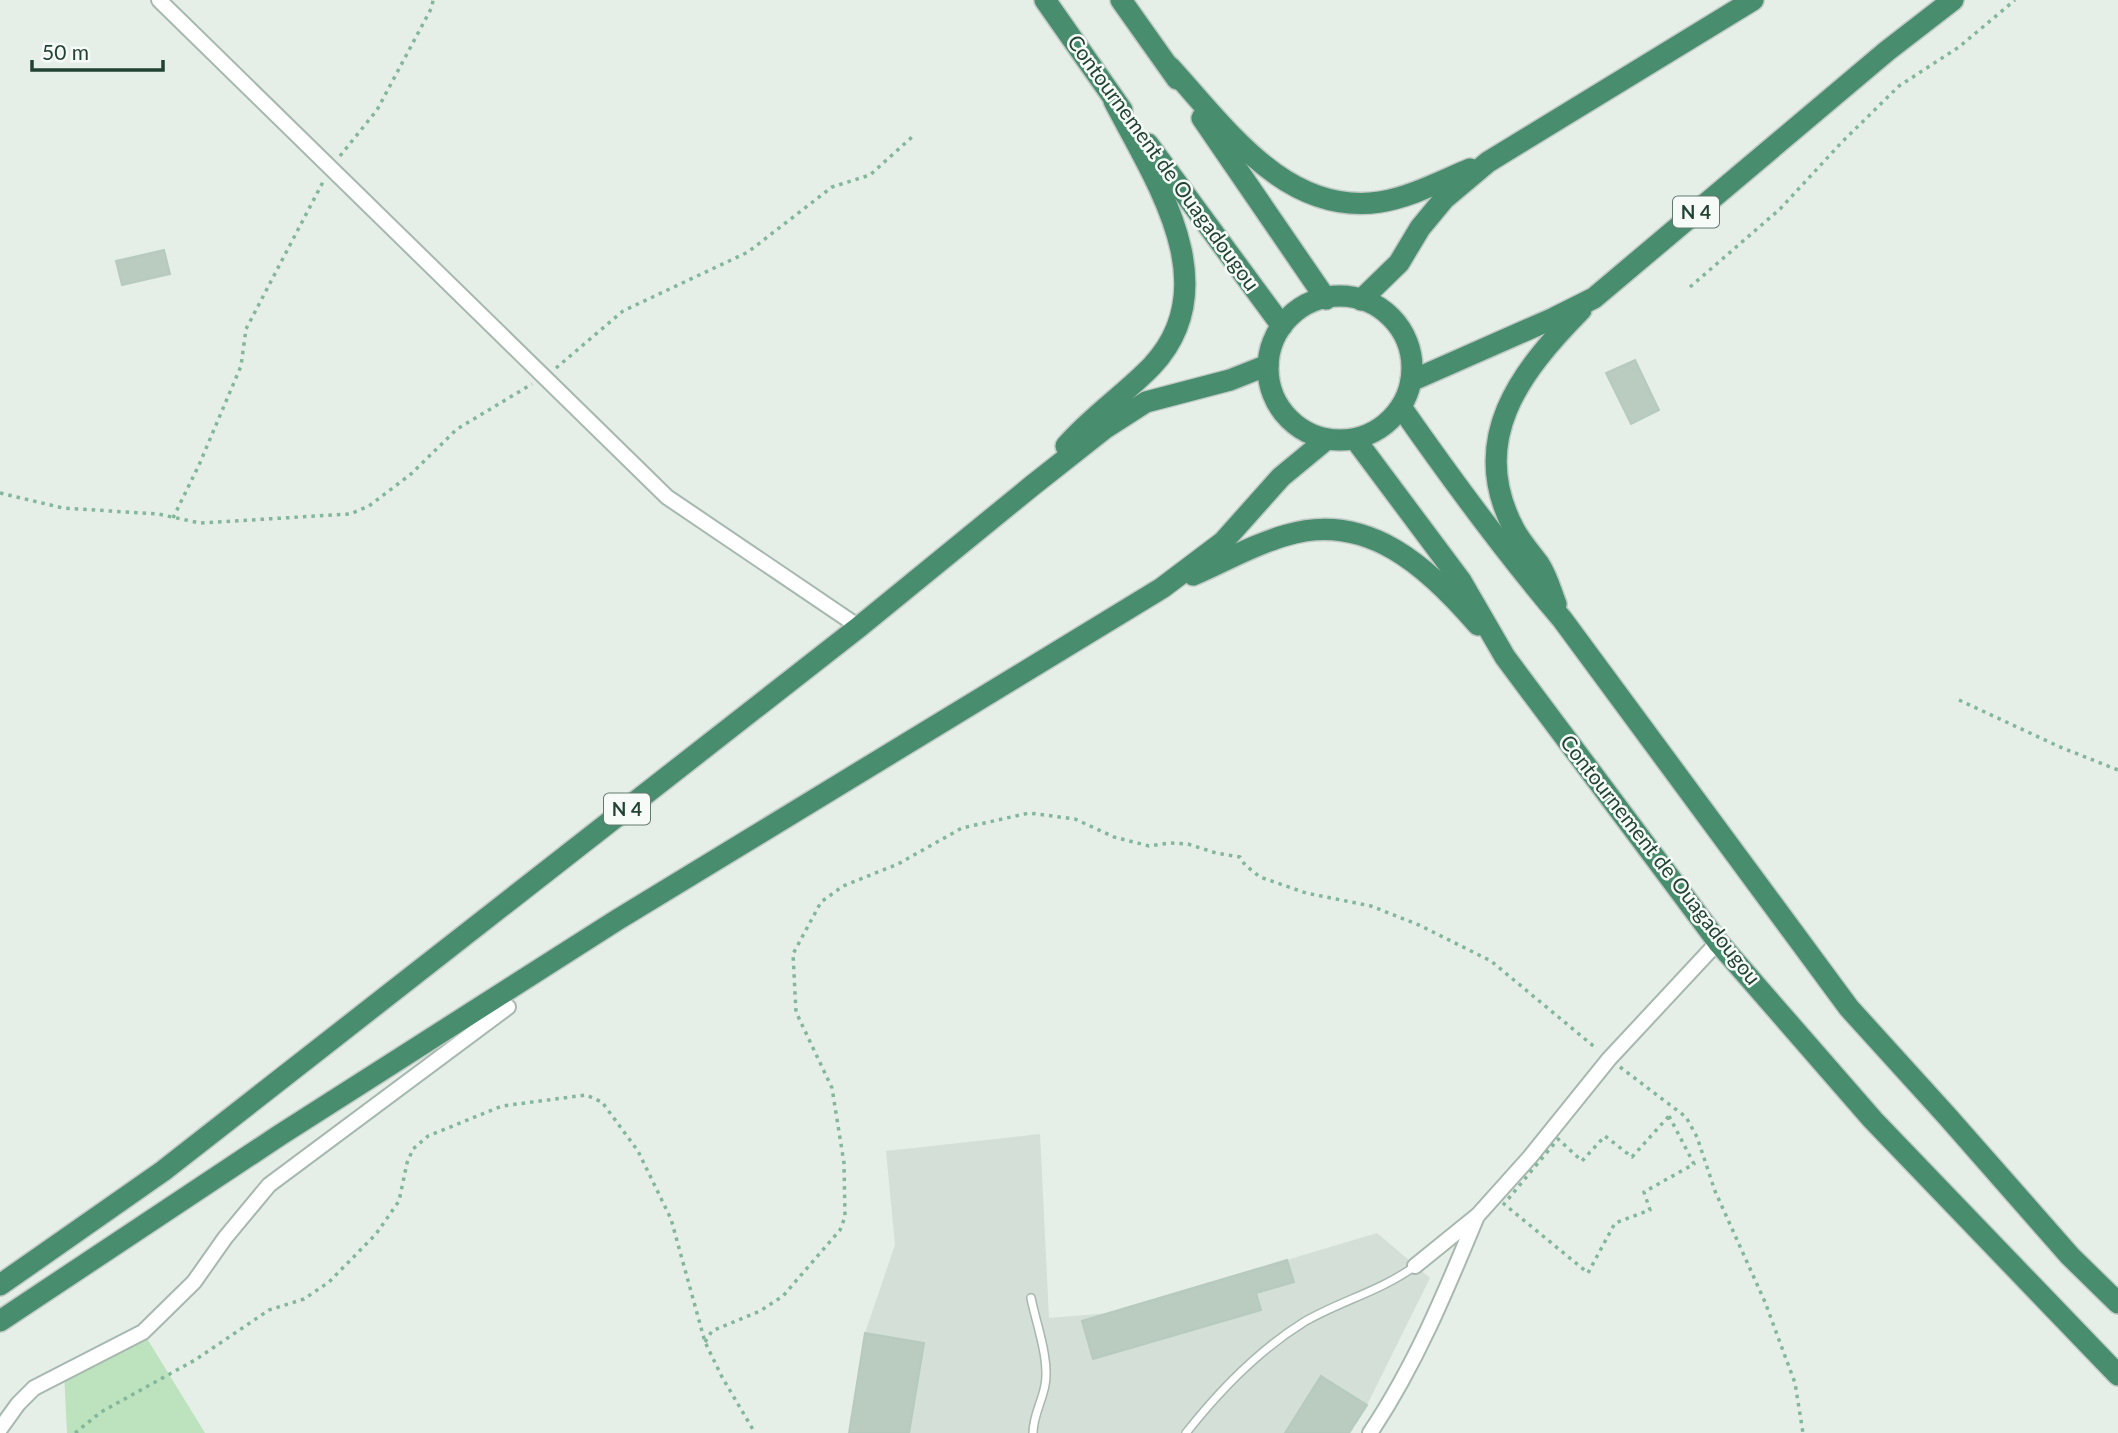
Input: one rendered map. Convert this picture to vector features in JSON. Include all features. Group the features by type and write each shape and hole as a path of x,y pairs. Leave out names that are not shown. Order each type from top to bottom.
{"highway":[{"name":"Contournement de Ouagadougou","path":"1045,0 1114,100 1282,326"},
{"path":"1121,0 1170,67 1326,299"},
{"path":"1362,300 1399,263 1420,228 1444,199 1488,162 1753,0"},
{"name":"N 4","path":"1411,380 1594,298 1887,51 1953,0"},
{"path":"1170,67 1254,158 1292,186 1332,201 1378,202 1416,192 1488,162"},
{"path":"1033,485 1077,434 1153,365 1173,334 1185,298 1185,260 1175,222 1114,100"},
{"path":"1334,297 1362,300 1387,313 1399,327 1408,343 1412,362 1411,380 1401,407 1382,427 1355,439 1327,439 1309,433 1293,423 1280,409 1272,393 1268,365 1275,338 1282,326 1299,309 1315,301 1334,297"},
{"path":"1562,619 1544,573 1513,528 1499,487 1496,448 1503,414 1524,375 1546,346 1594,298"},
{"name":"N 4","path":"0,1285 163,1171 859,627 1104,429 1146,402 1230,380 1268,365"},
{"path":"1401,407 1470,504 1562,619 1849,1008 2070,1256 2118,1303"},
{"path":"0,1321 280,1135 617,919 1162,588 1223,542 1281,477 1327,439"},
{"name":"Contournement de Ouagadougou","path":"1355,439 1461,580 1505,657 1718,942 1873,1120 2118,1375"},
{"path":"1162,588 1286,535 1321,527 1359,533 1394,548 1422,568 1466,611 1505,657"}],"street":[{"path":"159,0 667,497 859,627"},
{"path":"1415,1266 1478,1215 1530,1157 1609,1059 1718,942"},
{"path":"0,1429 18,1404 34,1388 143,1332 194,1282 225,1238 269,1185 508,1007"},
{"path":"1370,1433 1387,1408 1440,1306 1478,1215"}],"lane":[{"path":"1186,1433 1211,1401 1268,1348 1305,1322 1397,1279 1415,1266"},
{"path":"1031,1298 1046,1365 1045,1384 1033,1422 1033,1433"}],"path":[{"path":"173,517 199,465 241,366 246,329 331,167 377,110 432,8 433,0"},
{"path":"1690,287 1780,209 1899,86 1959,47 2015,0"},
{"path":"0,493 63,508 106,509 200,523 350,514 369,506 411,474 457,429 545,377 623,311 748,252 832,187 870,175 912,137"},
{"path":"1959,701 2118,771"},
{"path":"705,1342 712,1331 760,1311 783,1296 840,1230 845,1217 844,1163 832,1088 796,1012 793,954 821,902 843,886 898,864 962,828 1029,813 1075,819 1114,837 1149,846 1188,844 1240,857 1245,865 1260,877 1306,893 1371,906 1419,925 1491,961 1609,1059 1686,1118 1697,1138 1715,1191 1765,1302 1795,1384 1803,1433"},
{"path":"75,1433 101,1412 195,1360 269,1310 304,1299 329,1282 376,1234 399,1201 407,1163 413,1149 428,1136 502,1106 586,1095 602,1102 638,1150 671,1220 705,1342 755,1433"},
{"path":"1669,1116 1693,1164 1644,1192 1650,1210 1615,1223 1588,1273 1504,1204 1558,1139 1582,1161 1605,1136 1632,1157 1669,1116"}],"shaded area":[{"path":"1040,1134 1049,1318 1109,1313 1377,1233 1430,1278 1367,1405 1349,1433 849,1433 865,1333 895,1245 886,1151"}],"green space":[{"path":"143,1332 205,1433 67,1433 64,1372"}],"building":[{"path":"164,250 170,274 122,285 116,261"},
{"path":"1635,360 1659,410 1631,424 1606,373"},
{"path":"1287,1260 1294,1282 1256,1293 1261,1310 1093,1359 1082,1321"},
{"path":"865,1333 924,1343 909,1433 849,1433"},
{"path":"1321,1376 1367,1405 1349,1433 1285,1433"}]}
